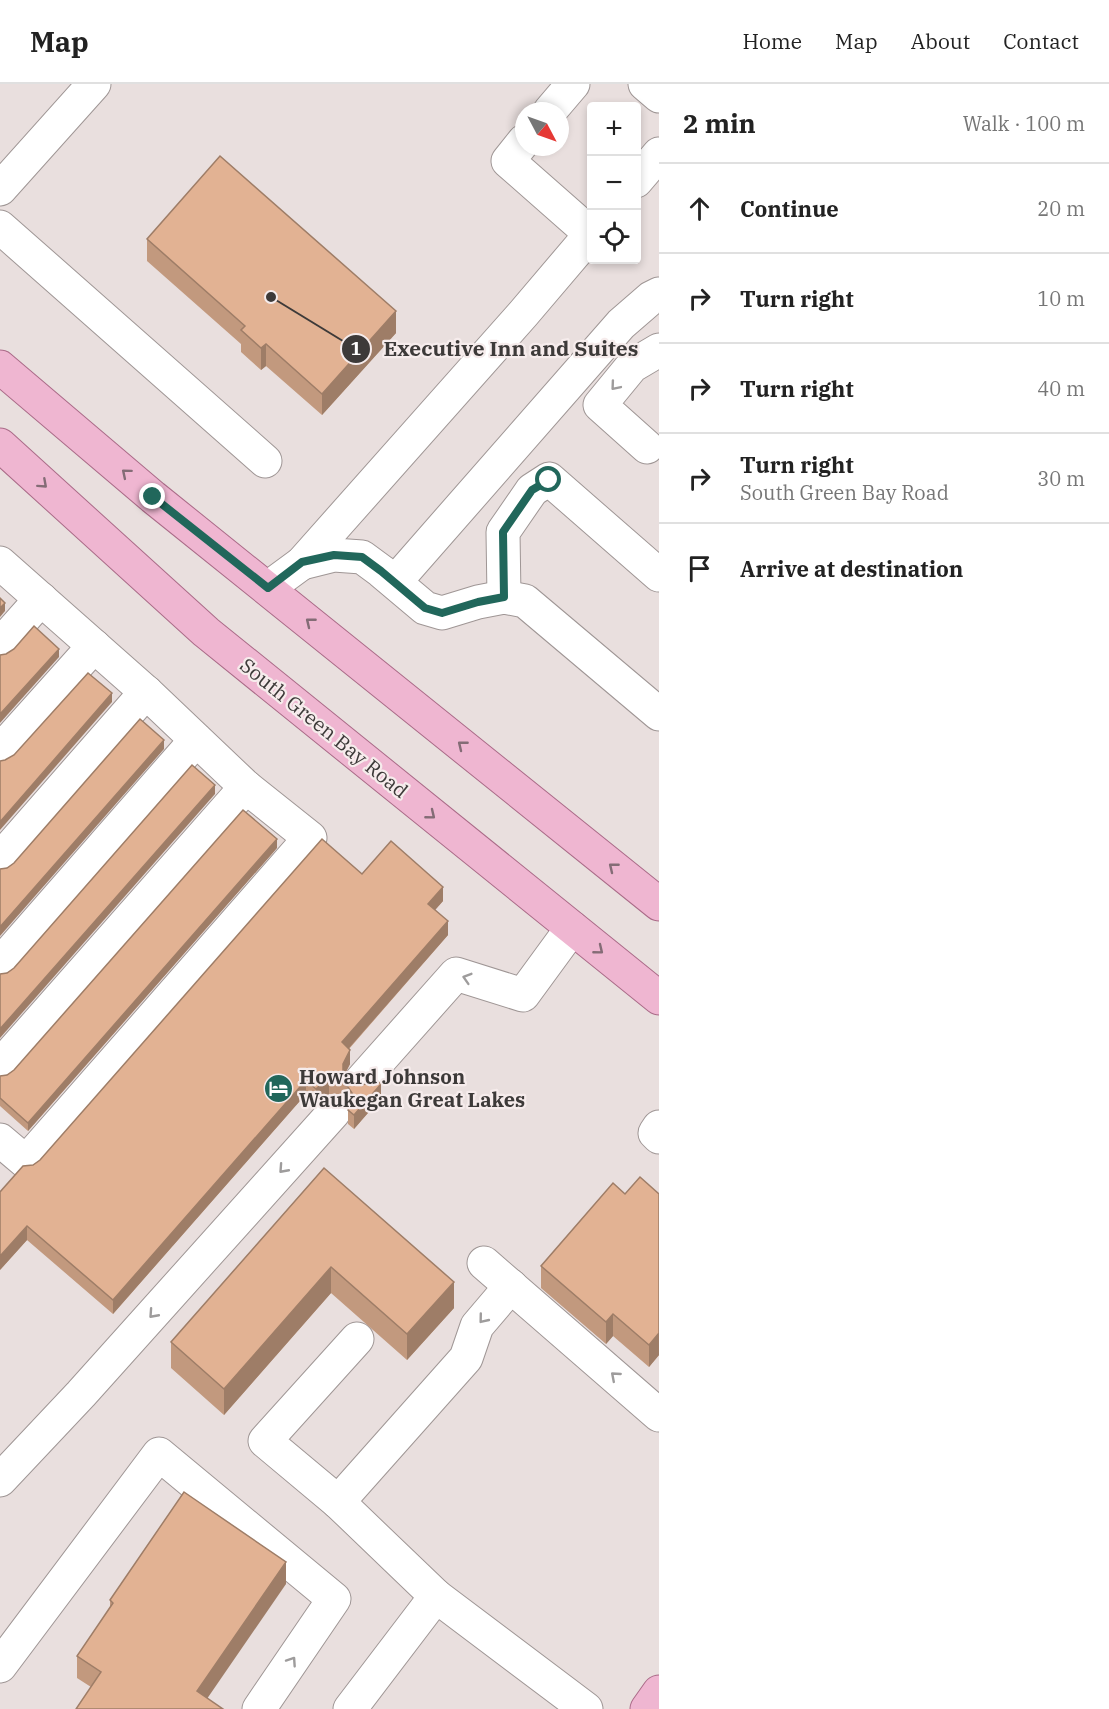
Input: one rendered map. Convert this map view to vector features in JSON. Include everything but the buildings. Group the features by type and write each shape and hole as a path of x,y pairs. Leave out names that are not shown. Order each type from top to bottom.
{"main road":[{"path":"0,367 153,497 659,904"},
{"name":"South Green Bay Road","path":"0,445 206,632 659,998"},
{"path":"647,1709 659,1692"}],"street":[{"path":"0,189 94,84"},
{"path":"558,102 573,84"},
{"path":"645,84 659,96"},
{"path":"515,152 508,160 587,230"},
{"path":"641,175 659,154"},
{"path":"0,227 265,461"},
{"path":"268,588 302,562 587,239"},
{"path":"395,582 621,324 651,298 659,294"},
{"path":"647,447 600,405 632,366 659,350"},
{"path":"504,597 503,532 532,490 549,480 659,575"},
{"path":"302,562 334,555 362,557 425,608 442,613 504,597 525,601 659,714"},
{"path":"0,563 146,692 246,787 310,838 26,1162 0,1140"},
{"path":"0,645 41,599"},
{"path":"0,751 94,646"},
{"path":"0,859 146,692"},
{"path":"0,964 196,740"},
{"path":"0,1066 246,787"},
{"path":"361,1081 456,974 523,995 572,928"},
{"path":"0,1480 334,1112"},
{"path":"484,1263 659,1414"},
{"path":"338,1502 466,1358 477,1326 511,1286"},
{"path":"357,1338 265,1441 338,1502 436,1596 578,1706"},
{"path":"0,1666 159,1454 334,1599 259,1709"},
{"path":"351,1709 436,1596"}],"place":[{"name":"Executive Inn and Suites","path":"271,297"},
{"name":"Howard Johnson Waukegan Great Lakes","path":"278,1088"}],"route":[{"path":"153,497 268,588 302,562 334,555 362,557 425,608 442,613 504,597 503,532 532,490 549,480"}]}
